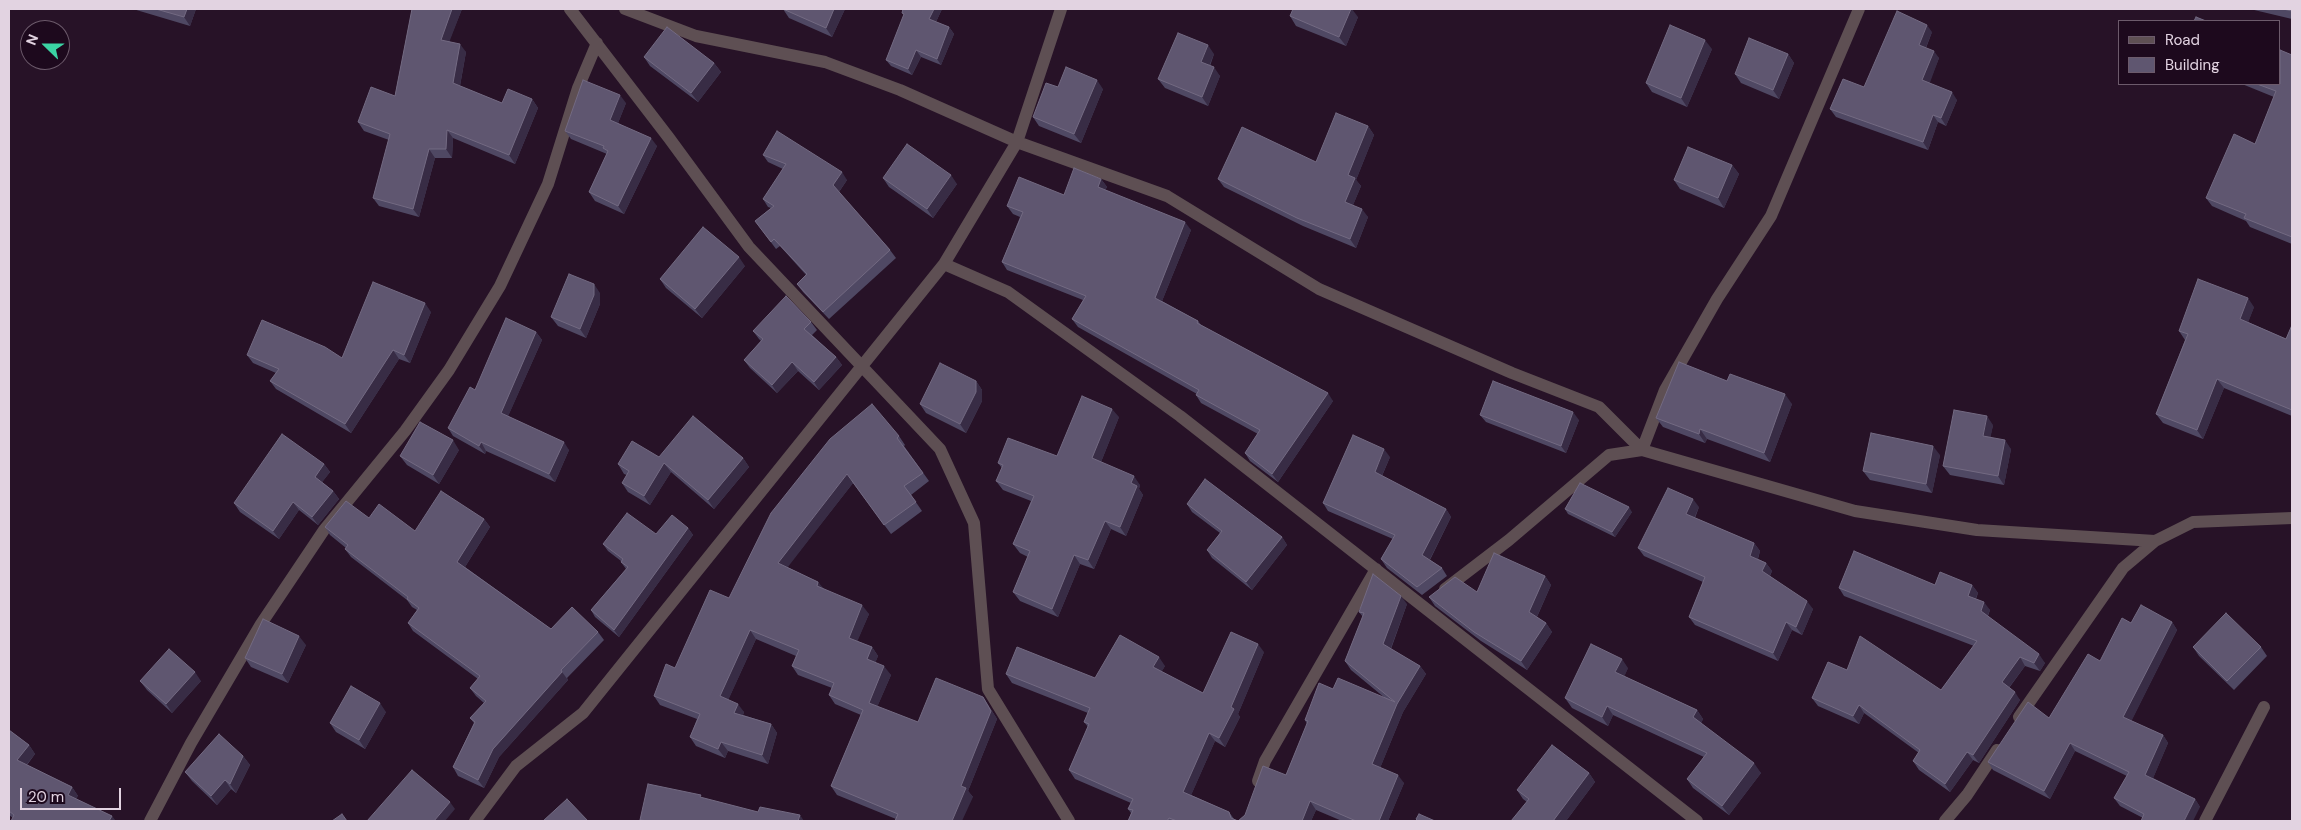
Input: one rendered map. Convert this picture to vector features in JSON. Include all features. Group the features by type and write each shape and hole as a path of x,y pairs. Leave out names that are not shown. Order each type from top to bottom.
{"street":[{"path":"570,9 749,247 940,450 974,523 988,689 1069,821"},
{"path":"475,821 516,766 583,713 944,264 1017,142 1061,9"},
{"path":"1642,450 1665,390 1717,299 1771,216 1859,9"},
{"path":"630,10 696,36 826,62 900,90 1017,142 1167,196 1319,289 1512,373 1600,407 1642,450"},
{"path":"150,821 191,743 267,616 324,530 405,431 449,370 500,286 548,184 578,88 597,43"},
{"path":"944,264 1008,292 1180,416 1698,821"},
{"path":"1423,605 1509,540 1609,455 1642,450 1855,511 1977,530 2155,541"},
{"path":"1945,821 1967,795 2123,568 2155,541 2193,522 2292,518"},
{"path":"1253,795 1265,760 1376,569"},
{"path":"2205,821 2264,707"}],"building":[{"path":"156,9 187,9 184,17"},
{"path":"412,9 452,9 441,40 460,44 453,83 502,103 508,89 532,99 509,155 447,130 446,149 429,149 413,209 373,198 390,134 358,122 371,87 395,96"},
{"path":"783,9 834,9 826,28"},
{"path":"903,9 934,9 929,19 949,27 937,59 916,50 908,69 886,60 904,14 902,13"},
{"path":"1293,9 1351,9 1339,37 1290,16"},
{"path":"1897,11 1927,25 1919,45 1934,51 1922,80 1952,92 1941,118 1933,115 1923,142 1830,109 1843,79 1864,87"},
{"path":"1670,25 1705,40 1681,98 1646,83"},
{"path":"667,27 714,63 691,93 644,57"},
{"path":"1178,33 1208,45 1201,62 1214,67 1202,97 1158,79"},
{"path":"1749,38 1788,54 1773,90 1735,74"},
{"path":"2281,50 2292,55 2292,237 2244,218 2246,214 2206,198 2234,134 2255,144 2276,91 2260,85 2281,85"},
{"path":"1066,67 1097,80 1074,134 1033,117 1046,83 1058,87"},
{"path":"583,80 620,95 610,120 651,138 618,206 589,192 608,151 603,148 604,146 565,131"},
{"path":"1336,113 1368,126 1348,175 1355,178 1345,202 1362,209 1350,239 1297,218 1218,179 1242,127 1316,162"},
{"path":"777,131 842,172 833,185 890,250 823,312 797,284 807,274 774,239 771,242 755,221 774,206 763,199 786,164 763,155"},
{"path":"907,144 951,175 927,209 883,178"},
{"path":"1688,147 1732,165 1718,198 1674,180"},
{"path":"1074,168 1101,179 1098,187 1185,222 1155,298 1198,321 1197,323 1328,393 1272,474 1245,453 1260,430 1196,395 1199,390 1072,319 1086,296 1002,262 1023,212 1007,206 1019,177 1064,195"},
{"path":"703,227 739,257 695,309 660,279"},
{"path":"569,274 594,284 594,295 580,329 551,317"},
{"path":"2198,279 2248,298 2240,319 2286,339 2292,325 2292,410 2217,379 2197,430 2156,414 2188,334 2179,331"},
{"path":"373,282 425,303 404,355 393,350 345,424 270,381 279,369 247,355 262,320 325,347 342,358"},
{"path":"786,296 811,322 804,329 836,357 814,382 792,362 772,385 744,360 763,339 753,331"},
{"path":"506,318 536,332 501,413 564,442 549,474 481,442 479,446 448,428 470,387 475,390"},
{"path":"1679,362 1727,381 1730,374 1785,394 1764,453 1700,429 1699,434 1656,418"},
{"path":"940,363 976,381 976,392 960,424 920,404"},
{"path":"1493,381 1573,412 1561,446 1480,415"},
{"path":"1082,396 1112,409 1092,458 1134,476 1131,483 1137,486 1120,527 1105,521 1088,560 1074,555 1052,609 1013,592 1030,551 1013,544 1034,496 996,481 1003,465 998,463 1008,438 1057,456"},
{"path":"872,404 899,436 897,438 923,473 904,486 916,502 884,525 847,474 778,563 818,582 817,586 862,605 849,638 872,647 867,659 884,666 869,703 918,722 936,678 983,697 991,711 961,786 966,788 952,821 895,821 898,814 831,786 863,710 829,695 834,683 792,666 799,650 750,630 720,696 738,704 734,713 771,724 762,755 721,742 718,749 690,737 700,714 654,696 666,664 675,668 710,590 729,598 771,513 830,439"},
{"path":"1954,410 1987,416 1983,436 2005,440 1998,476 1943,466"},
{"path":"693,416 743,458 708,500 664,463 644,496 622,483 629,471 618,464 632,441 659,457"},
{"path":"420,422 453,440 433,475 400,456"},
{"path":"1871,433 1933,446 1926,484 1863,471"},
{"path":"282,434 324,464 315,477 333,491 312,517 293,502 273,531 234,503"},
{"path":"1353,435 1384,449 1375,472 1446,509 1422,555 1442,568 1417,587 1381,559 1395,535 1323,503"},
{"path":"1205,479 1282,537 1246,582 1207,550 1222,531 1187,504"},
{"path":"1580,483 1629,507 1612,532 1565,509"},
{"path":"1668,488 1693,499 1686,514 1754,543 1750,556 1766,563 1762,571 1807,601 1796,627 1786,622 1773,653 1689,617 1705,577 1638,548"},
{"path":"441,491 484,519 457,562 551,629 572,607 598,632 561,670 562,672 493,749 478,780 453,767 475,722 470,718 486,701 470,688 480,676 408,623 419,608 407,599 408,597 345,549 348,545 325,527 346,501 369,518 379,504 415,531"},
{"path":"627,513 656,534 672,515 688,528 614,630 591,610 628,567 621,562 623,559 603,544"},
{"path":"1854,551 1935,585 1940,572 1972,585 1968,596 1984,602 1981,611 2039,654 2034,663 2020,657 2002,682 2015,692 1973,755 1967,752 1945,784 1913,761 1920,750 1859,705 1853,716 1812,698 1828,662 1847,670 1860,636 1941,690 1977,641 1839,588"},
{"path":"1494,553 1545,576 1529,612 1546,623 1521,661 1474,632 1429,597 1455,577 1477,592"},
{"path":"1373,574 1401,596 1383,644 1420,666 1397,704 1372,764 1398,775 1379,821 1356,821 1310,801 1302,821 1238,821 1245,815 1263,766 1286,775 1308,721 1305,720 1319,683 1333,689 1338,678 1395,702 1345,661 1364,613 1359,612"},
{"path":"2141,605 2172,622 2123,717 2163,735 2145,775 2195,799 2184,821 2141,821 2144,814 2114,798 2129,772 2070,743 2044,791 1988,762 2028,702 2049,718 2088,654 2100,661 2122,618 2131,623"},
{"path":"2226,613 2261,647 2227,681 2193,647"},
{"path":"263,619 299,636 282,674 245,658"},
{"path":"1231,632 1258,644 1231,707 1234,709 1219,738 1209,733 1183,792 1229,812 1231,818 1238,821 1177,821 1169,818 1167,821 1128,821 1133,810 1128,809 1133,799 1069,770 1089,724 1084,722 1090,708 1006,674 1017,647 1095,678 1120,635 1159,657 1153,667 1203,693"},
{"path":"1591,644 1622,659 1615,672 1697,710 1693,717 1754,763 1722,806 1687,779 1707,753 1607,706 1602,717 1565,698"},
{"path":"169,649 195,672 166,704 140,681"},
{"path":"351,686 380,703 359,740 330,723"},
{"path":"9,730 29,745 17,760 72,787 68,795 112,816 109,821 11,821 14,815 9,811"},
{"path":"219,734 243,756 230,784 225,780 211,796 185,772"},
{"path":"1552,745 1589,773 1553,821 1511,821 1529,799 1517,790"},
{"path":"412,770 450,802 434,821 367,821"},
{"path":"648,784 701,795 700,797 758,812 760,807 800,815 798,821 640,820"},
{"path":"567,799 588,821 543,821"},
{"path":"342,814 347,821 332,821"},
{"path":"1419,814 1435,821 1418,821 1416,819"}]}
